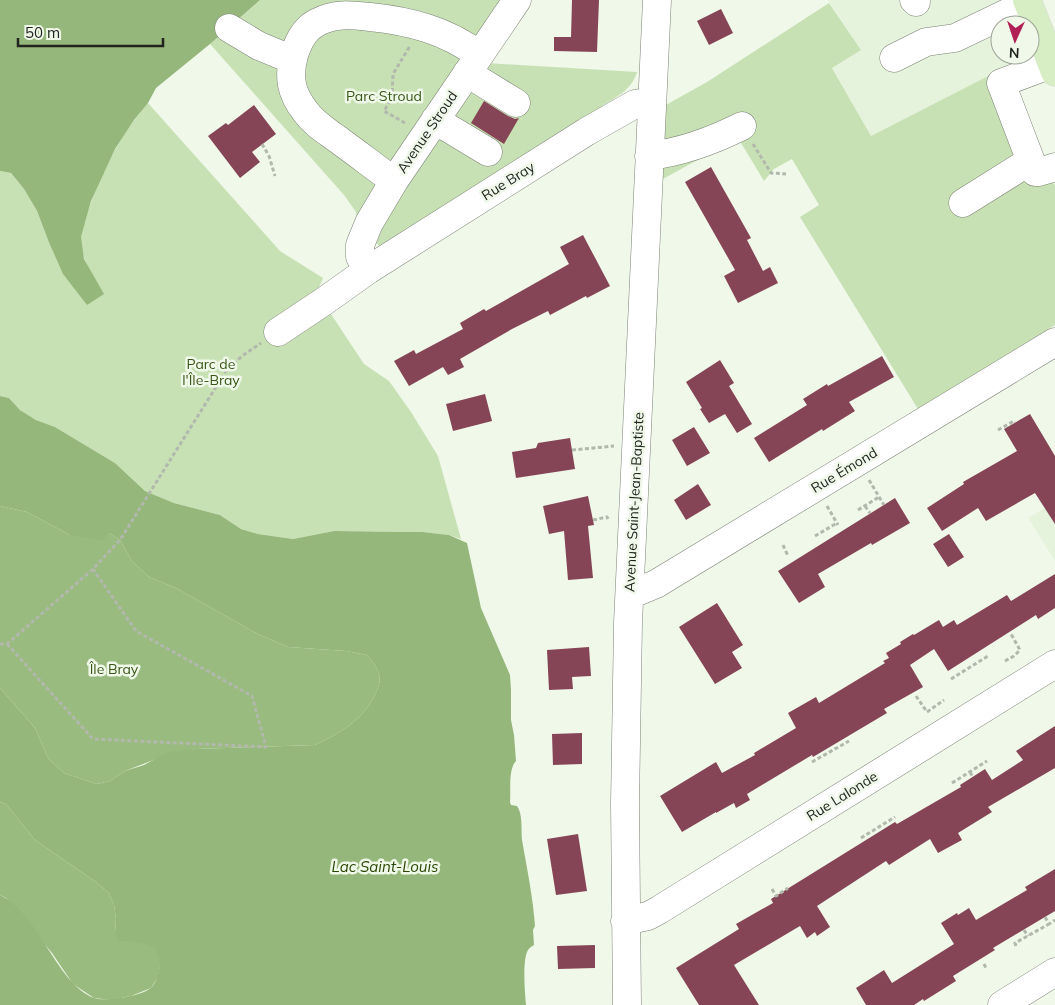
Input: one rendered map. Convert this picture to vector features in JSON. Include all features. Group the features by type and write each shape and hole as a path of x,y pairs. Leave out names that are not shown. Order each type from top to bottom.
{"main road":[{"path":"1028,2 1051,54"}],"street":[{"name":"Avenue Stroud","path":"368,270 360,256 360,245 364,234 394,181 517,0"},
{"name":"Avenue Saint-Jean-Baptiste","path":"626,1005 626,709 657,0"},
{"path":"894,58 926,42 955,38 1028,2"},
{"path":"394,181 314,122 295,95 290,68 305,32 318,22 341,14 366,16 422,26 459,41 473,64 516,103"},
{"path":"229,28 259,46 293,60"},
{"path":"963,203 1042,164 1001,83 1051,54"},
{"name":"Rue Bray","path":"278,332 368,270 622,110 639,102 652,101"},
{"path":"649,156 672,154 692,148 742,126"},
{"path":"430,128 488,152"},
{"name":"Rue Émond","path":"630,591 639,591 656,584 1055,342"},
{"name":"Rue Lalonde","path":"625,921 642,918 658,910 1055,664"},
{"path":"1002,1005 1055,972"}],"path":[{"path":"422,26 393,74 392,98 384,111 430,128"},
{"path":"742,126 771,172 786,174"},
{"path":"262,144 269,156 275,176"},
{"path":"0,644 7,644 94,569 120,540 226,371 242,356 278,332"},
{"path":"998,430 1014,420 1015,422"},
{"path":"572,450 623,445"},
{"path":"867,477 884,505"},
{"path":"858,510 879,497"},
{"path":"815,536 837,524 822,499"},
{"path":"865,506 870,513"},
{"path":"593,520 608,517 610,525"},
{"path":"783,545 788,556"},
{"path":"7,644 93,740 266,747 252,696 136,631 94,569"},
{"path":"1004,661 1014,656 1020,650 1011,634"},
{"path":"951,679 964,668 988,656"},
{"path":"916,696 927,712 944,700"},
{"path":"812,762 849,741"},
{"path":"952,783 986,762"},
{"path":"970,772 973,777"},
{"path":"861,838 882,828 895,817"},
{"path":"772,889 776,896 788,888"},
{"path":"1045,917 1049,924"},
{"path":"1016,946 1015,943 1039,931 1055,920"},
{"path":"1024,930 1028,936"},
{"path":"984,964 986,968"}],"shaded area":[{"path":"828,0 1007,0 1013,15 990,15 990,65 1009,65 871,136 832,67 861,50"},
{"path":"1055,502 1055,561 1028,518"}],"green space":[{"name":"Parc Stroud","path":"260,0 507,0 486,63 637,72 631,84 618,96 602,106 603,109 381,248 357,222 356,212 344,195 210,44"},
{"path":"829,3 861,50 832,68 871,136 1009,65 1031,65 1032,71 1014,79 1055,186 1055,325 918,409 800,217 819,205 792,159 774,169 764,181 738,138 661,180 664,106 707,82"},
{"name":"Parc de l'Île-Bray","path":"148,103 280,251 323,278 317,292 323,302 364,364 389,381 438,456 461,539 449,535 423,532 334,531 293,539 258,534 241,529 220,515 174,503 145,491 115,463 55,427 36,420 20,410 9,398 0,396 0,171 11,173 24,189 37,211 48,240 103,294 82,252 82,232 97,187 111,157 128,129"},
{"name":"Île Bray","path":"0,506 27,512 70,535 109,533 120,540 132,561 149,577 176,588 258,634 288,647 346,651 367,655 376,667 380,678 374,697 363,713 349,726 315,745 196,749 156,759 125,771 110,781 97,784 64,773 48,758 35,728 0,688"},
{"path":"0,802 6,804 35,840 109,893 114,905 115,933 135,941 147,943 157,950 161,960 158,977 151,988 131,996 111,1000 94,998 73,984 52,953 6,898 0,895"}],"water":[{"path":"0,0 260,0 156,88 148,103 115,149 91,201 81,237 84,259 104,294 87,305 63,274 37,211 24,189 11,173 0,171"},
{"name":"Lac Saint-Louis","path":"0,396 9,398 20,410 36,420 55,427 115,463 145,491 174,503 220,515 241,529 258,534 293,539 334,531 423,532 449,535 467,543 481,608 510,675 511,720 516,761 511,775 510,802 511,805 517,806 520,813 522,840 535,926 533,930 534,945 528,950 525,961 526,1005 0,1005 0,895 26,917 69,978 81,990 94,998 124,997 147,990 152,987 157,979 160,961 158,954 149,945 119,941 115,933 114,905 109,893 35,840 6,804 0,802 0,688 35,728 48,758 64,773 97,784 110,781 125,771 144,765 168,752 196,749 315,745 349,726 363,713 374,697 380,678 377,669 367,655 346,651 288,647 258,634 176,588 149,577 132,561 120,540 109,533 103,540 70,535 27,512 0,506"}],"building":[{"path":"572,0 599,0 597,52 554,51 554,37 571,37"},
{"path":"721,9 733,33 709,45 697,21"},
{"path":"484,101 508,116 515,119 519,118 504,144 471,123"},
{"path":"254,105 276,134 252,152 260,162 240,178 208,136 226,123 228,125"},
{"path":"711,167 751,238 747,240 763,271 770,267 778,283 738,303 724,276 735,270 685,182"},
{"path":"583,235 610,286 550,315 548,311 512,329 460,359 464,367 448,375 443,367 409,386 394,361 414,350 416,354 463,329 460,323 484,309 486,311 569,264 560,247"},
{"path":"882,356 894,377 849,402 855,411 769,462 754,438 807,405 803,399 827,384 828,386"},
{"path":"720,360 734,383 729,386 752,424 737,433 725,414 709,423 686,382"},
{"path":"485,394 492,421 453,431 446,404"},
{"path":"1030,414 1055,456 1055,524 1035,493 986,521 978,508 942,531 927,508 964,484 963,482 1017,451 1004,429"},
{"path":"694,427 710,453 687,466 672,440"},
{"path":"570,438 575,469 516,478 512,452 536,448 538,443"},
{"path":"698,484 711,505 686,520 674,500"},
{"path":"588,496 594,525 588,526 593,578 568,580 564,531 549,534 543,506"},
{"path":"895,498 910,523 818,574 825,587 799,603 778,571"},
{"path":"949,534 964,557 948,567 933,544"},
{"path":"1055,574 1055,608 1038,619 1036,615 948,671 934,649 910,665 923,687 884,709 887,713 747,794 750,800 736,808 734,803 682,832 660,796 716,762 722,773 755,755 754,753 796,728 788,713 816,697 819,703 885,663 883,661 889,658 886,653 913,634 939,620 943,627 954,620 957,625 1007,595 1011,601"},
{"path":"717,603 743,645 732,652 742,668 715,684 679,627"},
{"path":"589,647 591,676 572,677 573,689 549,690 547,650"},
{"path":"1055,726 1055,768 988,807 992,812 958,833 962,840 938,853 930,839 889,865 886,861 817,906 830,927 817,936 815,932 807,938 800,926 734,965 759,1005 699,1005 676,968 739,929 736,924 773,903 771,899 895,822 897,824 961,787 960,785 985,769 992,780 1023,760 1016,751"},
{"path":"582,733 582,764 553,765 552,734"},
{"path":"578,834 587,891 556,895 547,839"},
{"path":"1055,869 1055,911 993,948 995,950 953,976 956,981 924,1001 923,999 914,1005 866,1005 856,988 884,970 892,983 954,944 941,923 969,908 976,920 1027,890 1025,887"},
{"path":"595,945 595,968 558,969 557,946"}]}
